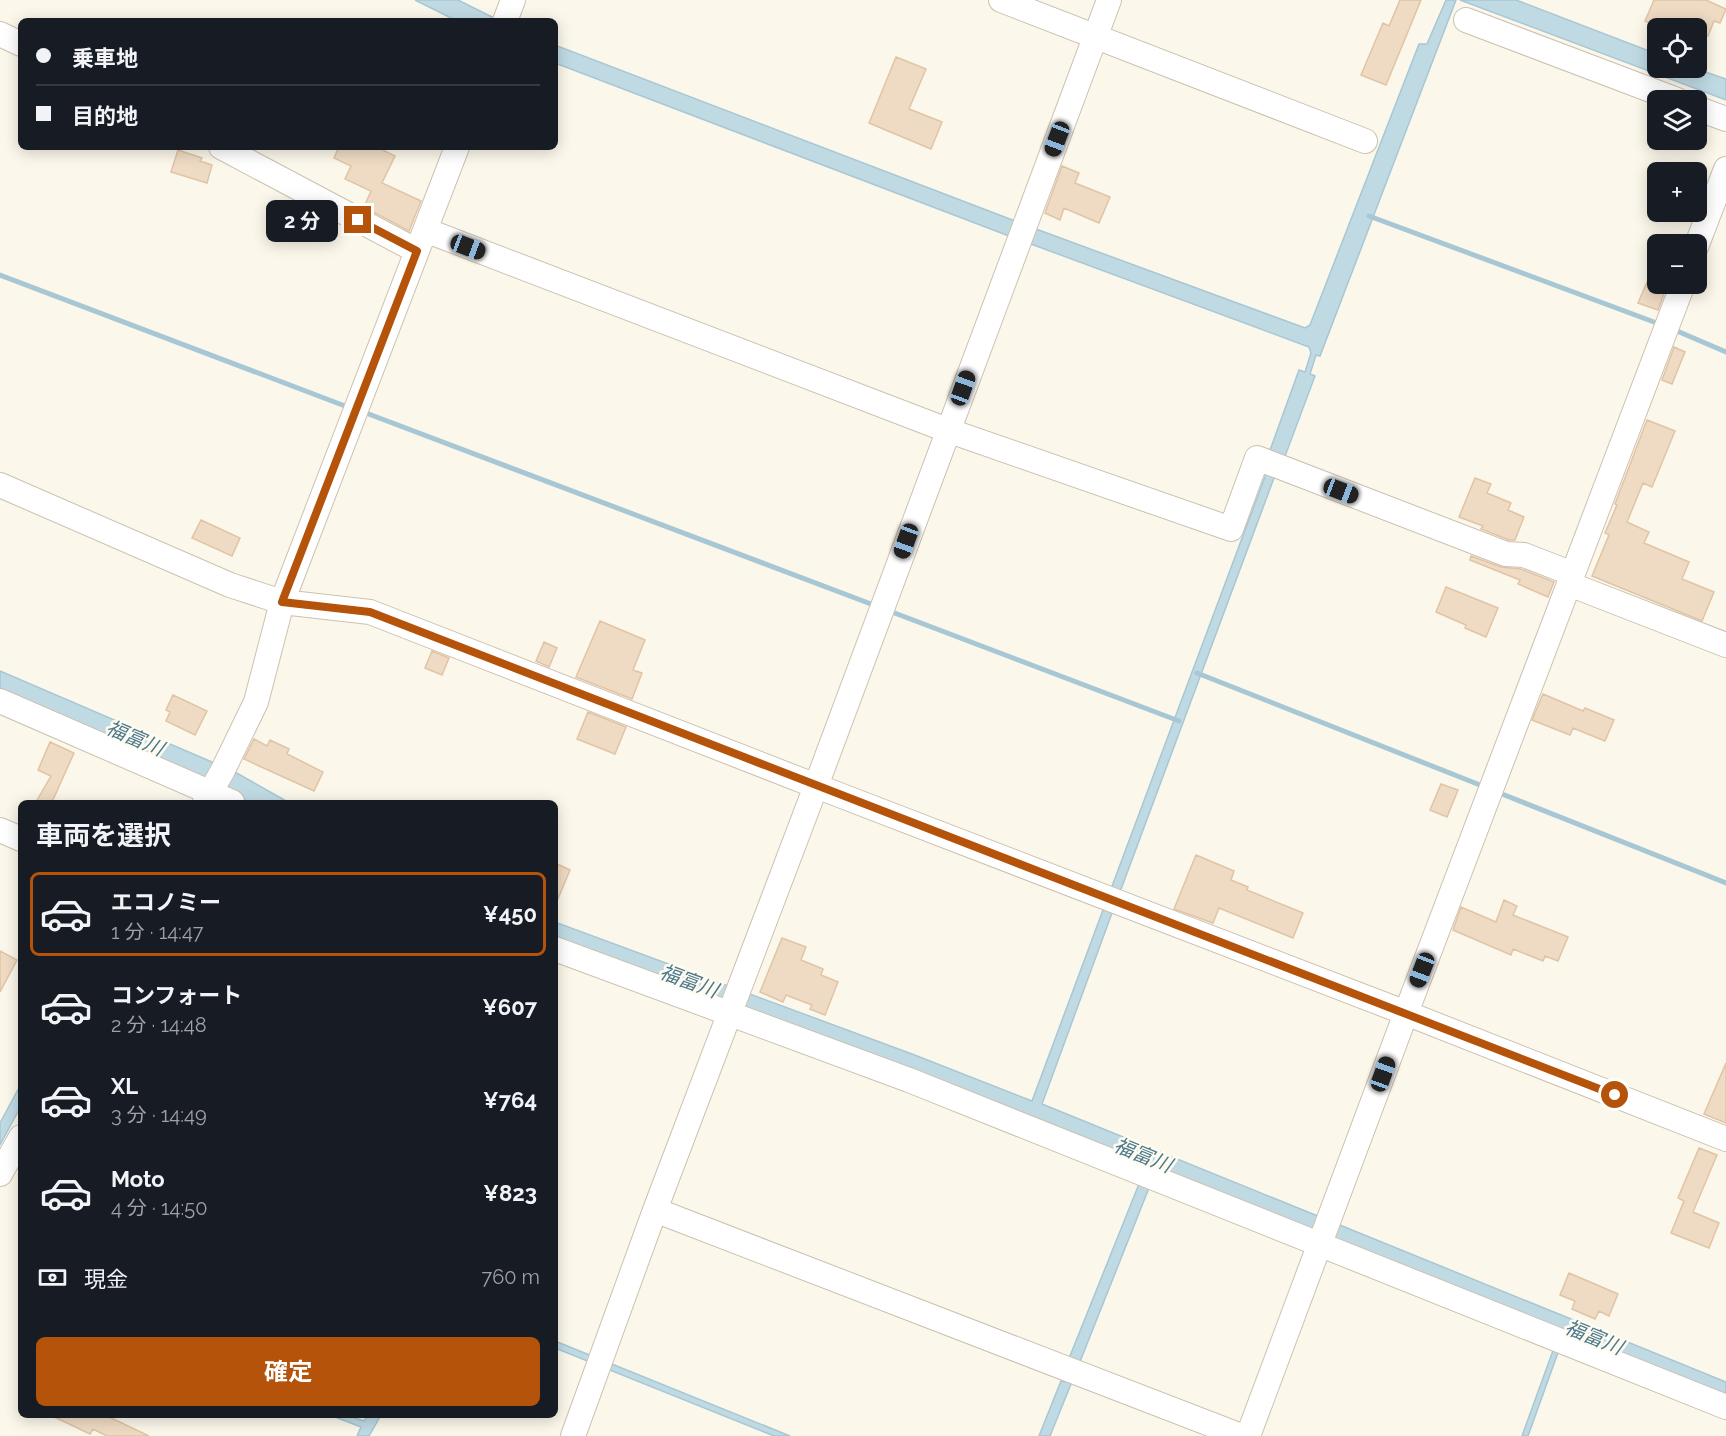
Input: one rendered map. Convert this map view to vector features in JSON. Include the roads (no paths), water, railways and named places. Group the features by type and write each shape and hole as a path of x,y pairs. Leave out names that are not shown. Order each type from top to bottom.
{"street":[{"path":"506,18 513,0"},
{"path":"1001,0 1365,141"},
{"path":"573,1436 655,1210 1109,0"},
{"path":"1466,20 1651,90"},
{"path":"0,34 18,43"},
{"path":"1707,112 1726,119"},
{"path":"227,150 421,241 1231,529 1257,458 1506,554 1524,555 1571,579 1726,645"},
{"path":"0,701 184,782 217,791 256,702 282,602 456,150"},
{"path":"1701,234 1726,169"},
{"path":"1248,1436 1406,1012 1679,294"},
{"path":"0,486 230,585 282,602 370,612 1406,1012 1726,1139"},
{"path":"0,830 18,838"},
{"path":"558,950 734,1003 909,1080 1149,1176 1324,1233 1560,1341 1726,1407"},
{"path":"0,1174 18,1142"},
{"path":"655,1210 1241,1436"}],"water":[{"path":"415,0 458,0 492,17 492,18 451,18"},
{"name":"福富川","path":"1446,0 1456,0 1320,356 1316,355 1310,374 1315,376 1284,459 1272,476 1274,478 1120,892 1109,912 1112,913 1042,1104 1726,1382 1726,1401 1564,1336 1528,1436 1522,1436 1559,1334 1151,1183 1079,1364 1075,1363 1069,1383 1071,1384 1050,1436 1039,1436 1061,1381 1065,1382 1071,1363 1068,1361 1141,1179 558,950 558,923 912,1054 1032,1101 1103,910 1106,910 1111,889 1266,474 1268,475 1269,453 1299,370 1305,372 1311,353 1309,347 1031,244 1032,240 1009,236 558,64 558,46 1036,229 1305,328 1310,325 1419,44 1427,44"},
{"path":"1460,0 1516,0 1647,50 1647,70"},
{"path":"1707,72 1726,79 1726,100 1707,93 1707,90 1699,90 1667,78 1707,78"},
{"name":"福富川","path":"0,671 233,771 284,800 245,800 0,688"},
{"path":"18,1090 18,1112 0,1145 0,1123"},
{"path":"558,1342 790,1436 774,1436 558,1349"},
{"path":"338,1418 355,1418 364,1421 366,1418 379,1418 369,1436 357,1436 361,1427"}],"waterway":[{"path":"1369,216 1654,322"},
{"path":"0,275 345,406"},
{"path":"1677,331 1726,352"},
{"path":"366,413 871,604"},
{"path":"892,612 1179,721"},
{"path":"1197,673 1480,785"},
{"path":"1502,794 1726,883"}]}
